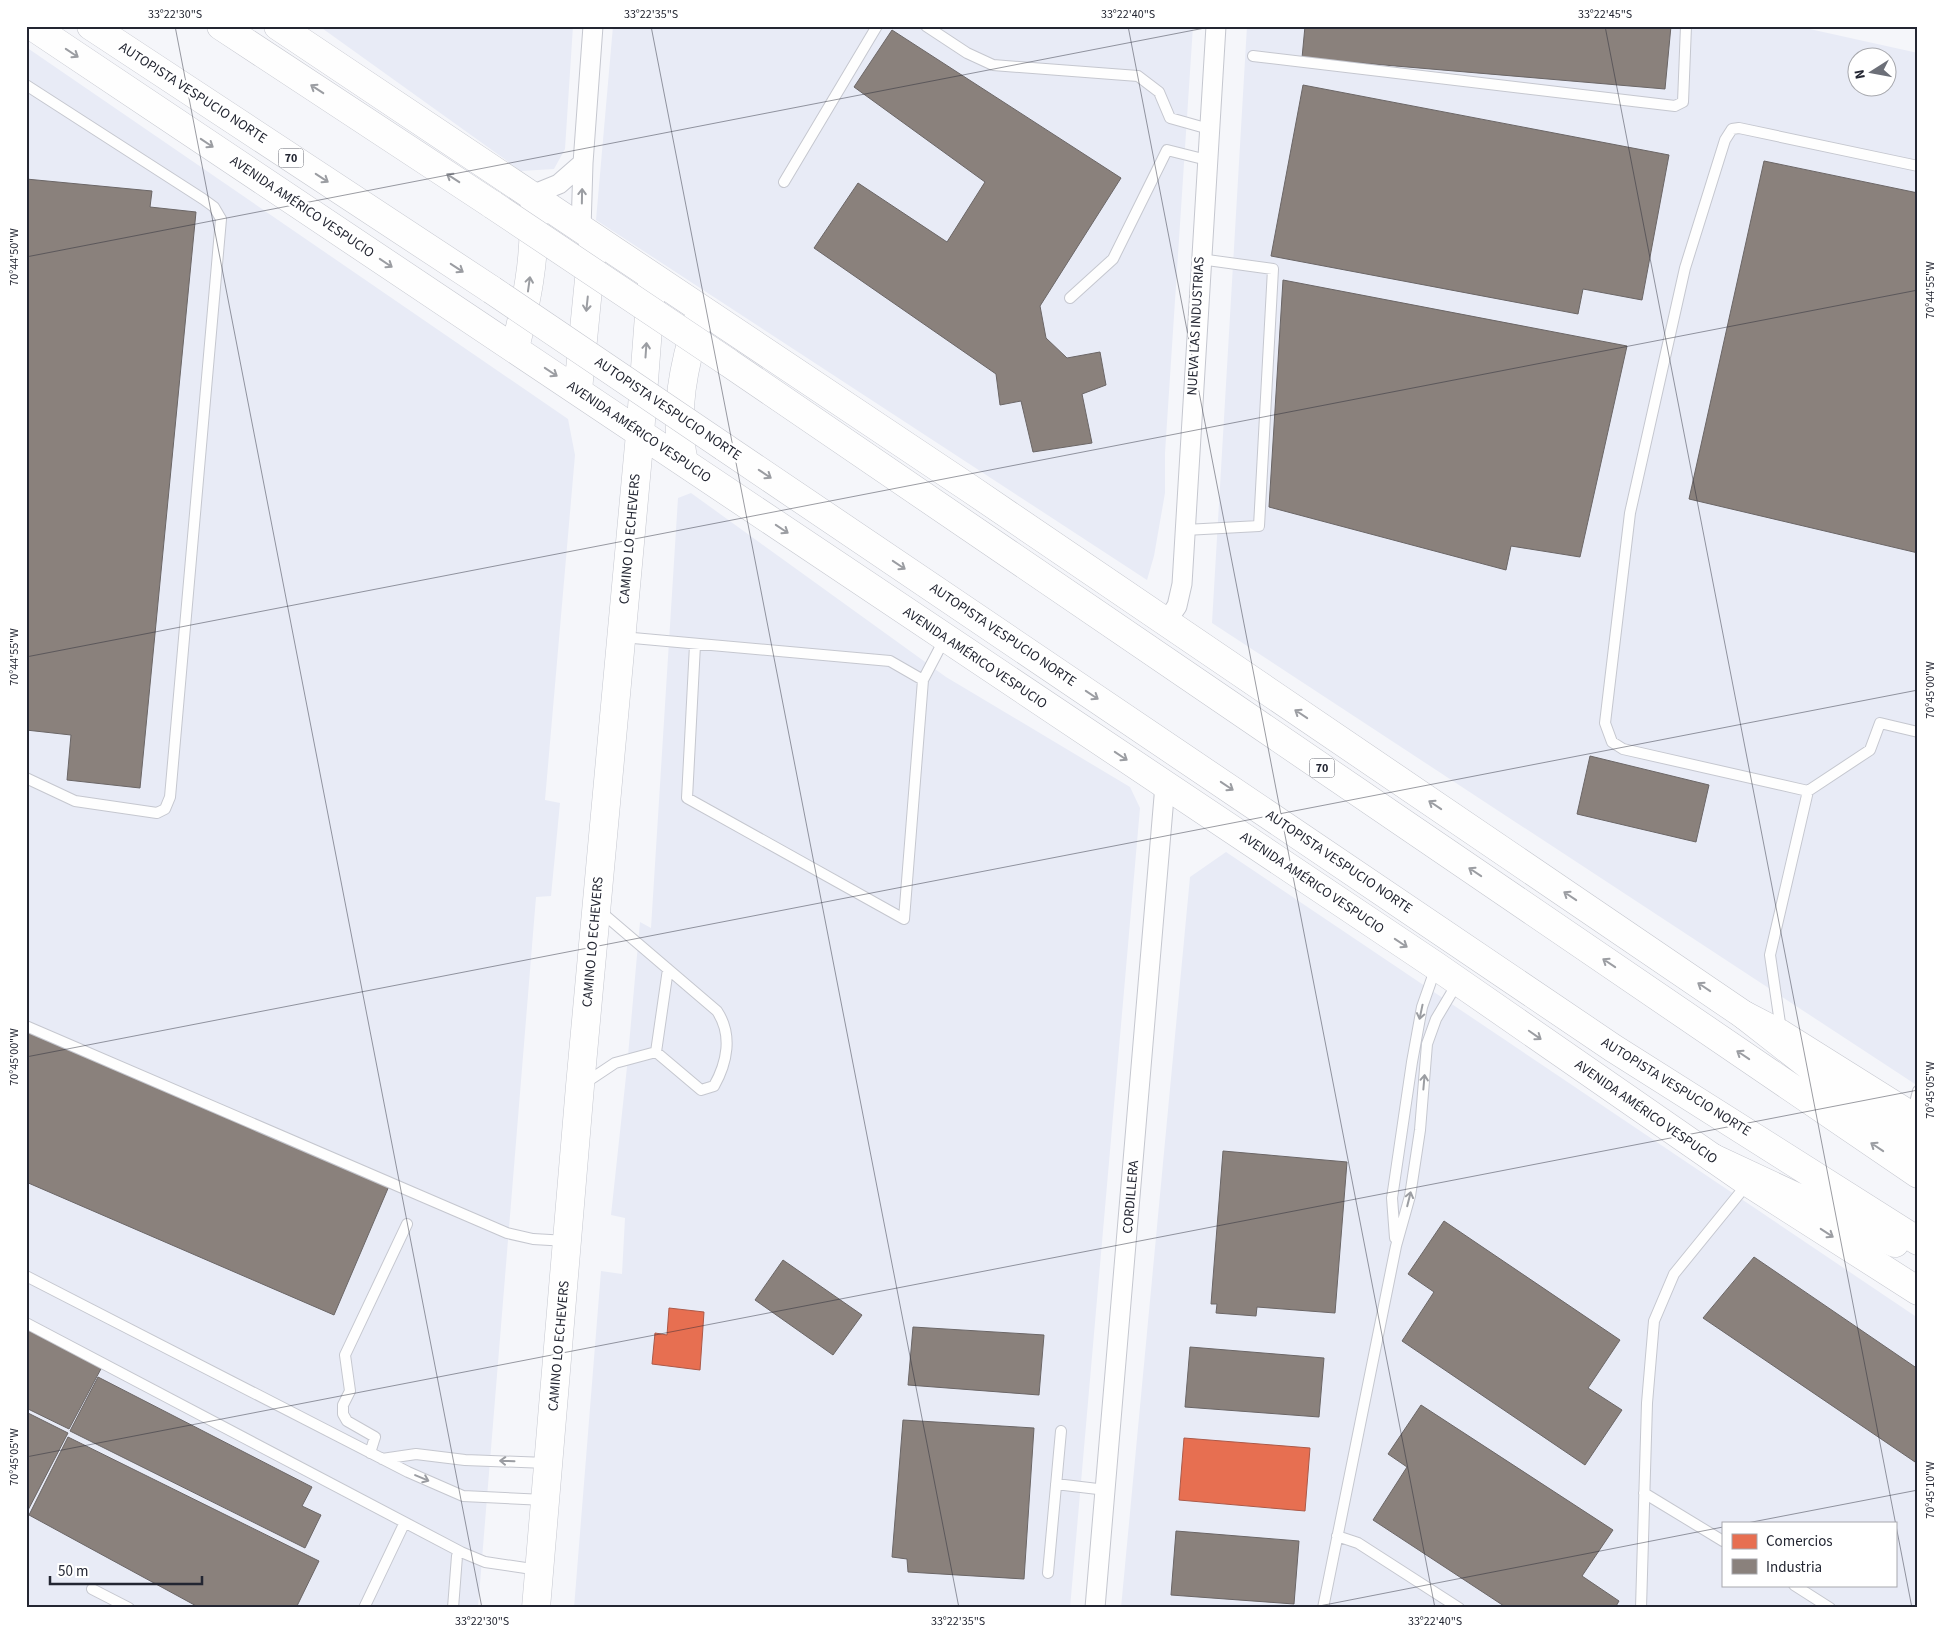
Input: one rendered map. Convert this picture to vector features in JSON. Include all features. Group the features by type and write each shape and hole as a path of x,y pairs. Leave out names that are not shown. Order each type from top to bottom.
{"main road":[{"name":"AVENIDA AMÉRICO VESPUCIO","path":"32,26 1436,966 1748,1183 1918,1291"},
{"name":"AUTOPISTA VESPUCIO NORTE","path":"91,26 492,290 1613,1048 1918,1241"},
{"name":"70","path":"221,26 493,204 726,361 1918,1174"},
{"path":"278,26 1166,622 1744,1015 1918,1151"},
{"path":"515,348 533,253 532,195"},
{"path":"578,390 587,234"},
{"name":"CAMINO LO ECHEVERS","path":"536,1608 580,1086 640,434 652,277"},
{"path":"634,494 656,472 684,462 679,435 682,385 701,310"},
{"path":"1744,1015 1782,1034 1916,1109"},
{"path":"1713,1158 1918,1252"}],"street":[{"path":"587,234 583,163 593,26"},
{"name":"NUEVA LAS INDUSTRIAS","path":"1166,622 1177,606 1181,595 1200,260 1216,26"},
{"path":"532,195 559,184 583,163"},
{"name":"CORDILLERA","path":"1095,1608 1165,785"}],"lane":[{"path":"784,182 877,26"},
{"path":"926,26 967,52 993,65 1138,76 1159,92 1170,118 1209,129"},
{"path":"1253,56 1676,106 1683,102 1686,26"},
{"path":"26,85 203,199 214,207 221,219 170,797 165,809 157,813 75,801 26,778"},
{"path":"1808,791 1623,749 1612,742 1605,723 1630,513 1685,268 1725,140 1732,129 1739,128 1918,166"},
{"path":"1070,298 1113,259 1167,150 1207,160"},
{"path":"1185,530 1260,526 1273,269 1200,260"},
{"path":"621,637 890,661 923,680"},
{"path":"695,644 687,798 904,919 923,680 945,638"},
{"path":"1782,1034 1770,955 1808,791 1870,750 1880,723 1918,732"},
{"path":"596,907 717,1011 724,1022 727,1044 725,1067 714,1086 702,1090 656,1052"},
{"path":"1396,1246 1392,1198 1395,1176 1413,1052 1426,994 1436,966"},
{"path":"656,1052 668,969"},
{"path":"1323,1608 1396,1246 1410,1196 1420,1130 1427,1044 1436,1019 1458,982"},
{"path":"26,1026 507,1233 533,1239 567,1241"},
{"path":"580,1086 615,1063 656,1052"},
{"path":"1641,1608 1647,1402 1654,1321 1674,1274 1748,1183"},
{"path":"370,1453 375,1437 365,1429 347,1421 343,1414 343,1406 350,1391 344,1363 345,1355 407,1224"},
{"path":"26,1276 370,1453 463,1496 546,1500"},
{"path":"26,1323 404,1524 461,1552 485,1562 540,1570"},
{"path":"1048,1574 1061,1431"},
{"path":"382,1459 416,1454 464,1460 549,1463"},
{"path":"1056,1484 1106,1490"},
{"path":"1644,1493 1722,1540"},
{"path":"364,1608 404,1524"},
{"path":"1337,1536 1358,1543 1459,1608"},
{"path":"452,1608 457,1556 461,1552"},
{"path":"1796,1586 1830,1608"},
{"path":"92,1589 129,1608"}],"shaded area":[{"path":"319,26 573,26 565,149 554,169 521,171"},
{"path":"613,26 1193,26 1165,453 1165,493 1154,556 1147,580 596,220"},
{"path":"1247,26 1796,26 1895,48 1846,48 1846,98 1896,98 1896,48 1918,53 1918,1086 1212,623"},
{"path":"26,47 568,419 575,455 545,800 560,803 551,896 536,897 478,1608 26,1608"},
{"path":"691,493 946,677 1130,787 1140,808 1070,1608 574,1608 601,1271 622,1274 625,1218 611,1215 640,922 651,928 678,498"},
{"path":"1226,852 1918,1318 1918,1608 1121,1608 1190,877"}],"building: Comercios":[{"path":"669,1308 704,1312 700,1370 652,1364 655,1333 667,1335"},
{"path":"1184,1438 1310,1448 1305,1511 1179,1500"}],"building: Industria":[{"path":"1305,26 1671,26 1665,89 1302,58"},
{"path":"892,30 1121,178 1040,306 1046,338 1067,358 1100,352 1106,385 1082,394 1092,443 1033,452 1021,401 1000,405 996,374 814,248 858,183 947,242 985,182 854,87"},
{"path":"1303,85 1669,155 1642,300 1583,289 1578,314 1271,256"},
{"path":"1764,161 1918,193 1918,553 1689,499"},
{"path":"26,179 152,191 150,207 196,212 140,788 67,780 71,735 26,730"},
{"path":"1283,280 1627,346 1580,557 1511,546 1506,570 1269,507"},
{"path":"1590,756 1709,785 1696,842 1577,814"},
{"path":"26,1028 389,1186 334,1315 26,1182"},
{"path":"1223,1151 1347,1162 1335,1313 1257,1307 1256,1316 1216,1313 1217,1304 1211,1304"},
{"path":"1444,1221 1620,1340 1588,1388 1622,1410 1585,1465 1402,1341 1434,1292 1408,1274"},
{"path":"1754,1257 1918,1369 1918,1464 1703,1318"},
{"path":"783,1260 862,1315 833,1355 755,1300"},
{"path":"26,1327 103,1365 69,1429 26,1408"},
{"path":"913,1327 1044,1335 1039,1395 908,1385"},
{"path":"1190,1347 1324,1358 1319,1417 1185,1407"},
{"path":"98,1377 312,1487 302,1506 321,1515 305,1548 70,1431"},
{"path":"1421,1405 1613,1530 1582,1576 1619,1601 1615,1608 1507,1608 1373,1520 1407,1467 1388,1454"},
{"path":"26,1412 68,1433 26,1514"},
{"path":"903,1420 1034,1428 1024,1579 908,1572 907,1559 892,1557"},
{"path":"68,1437 319,1561 296,1608 200,1608 29,1515"},
{"path":"1176,1531 1299,1541 1294,1604 1171,1595"}]}
